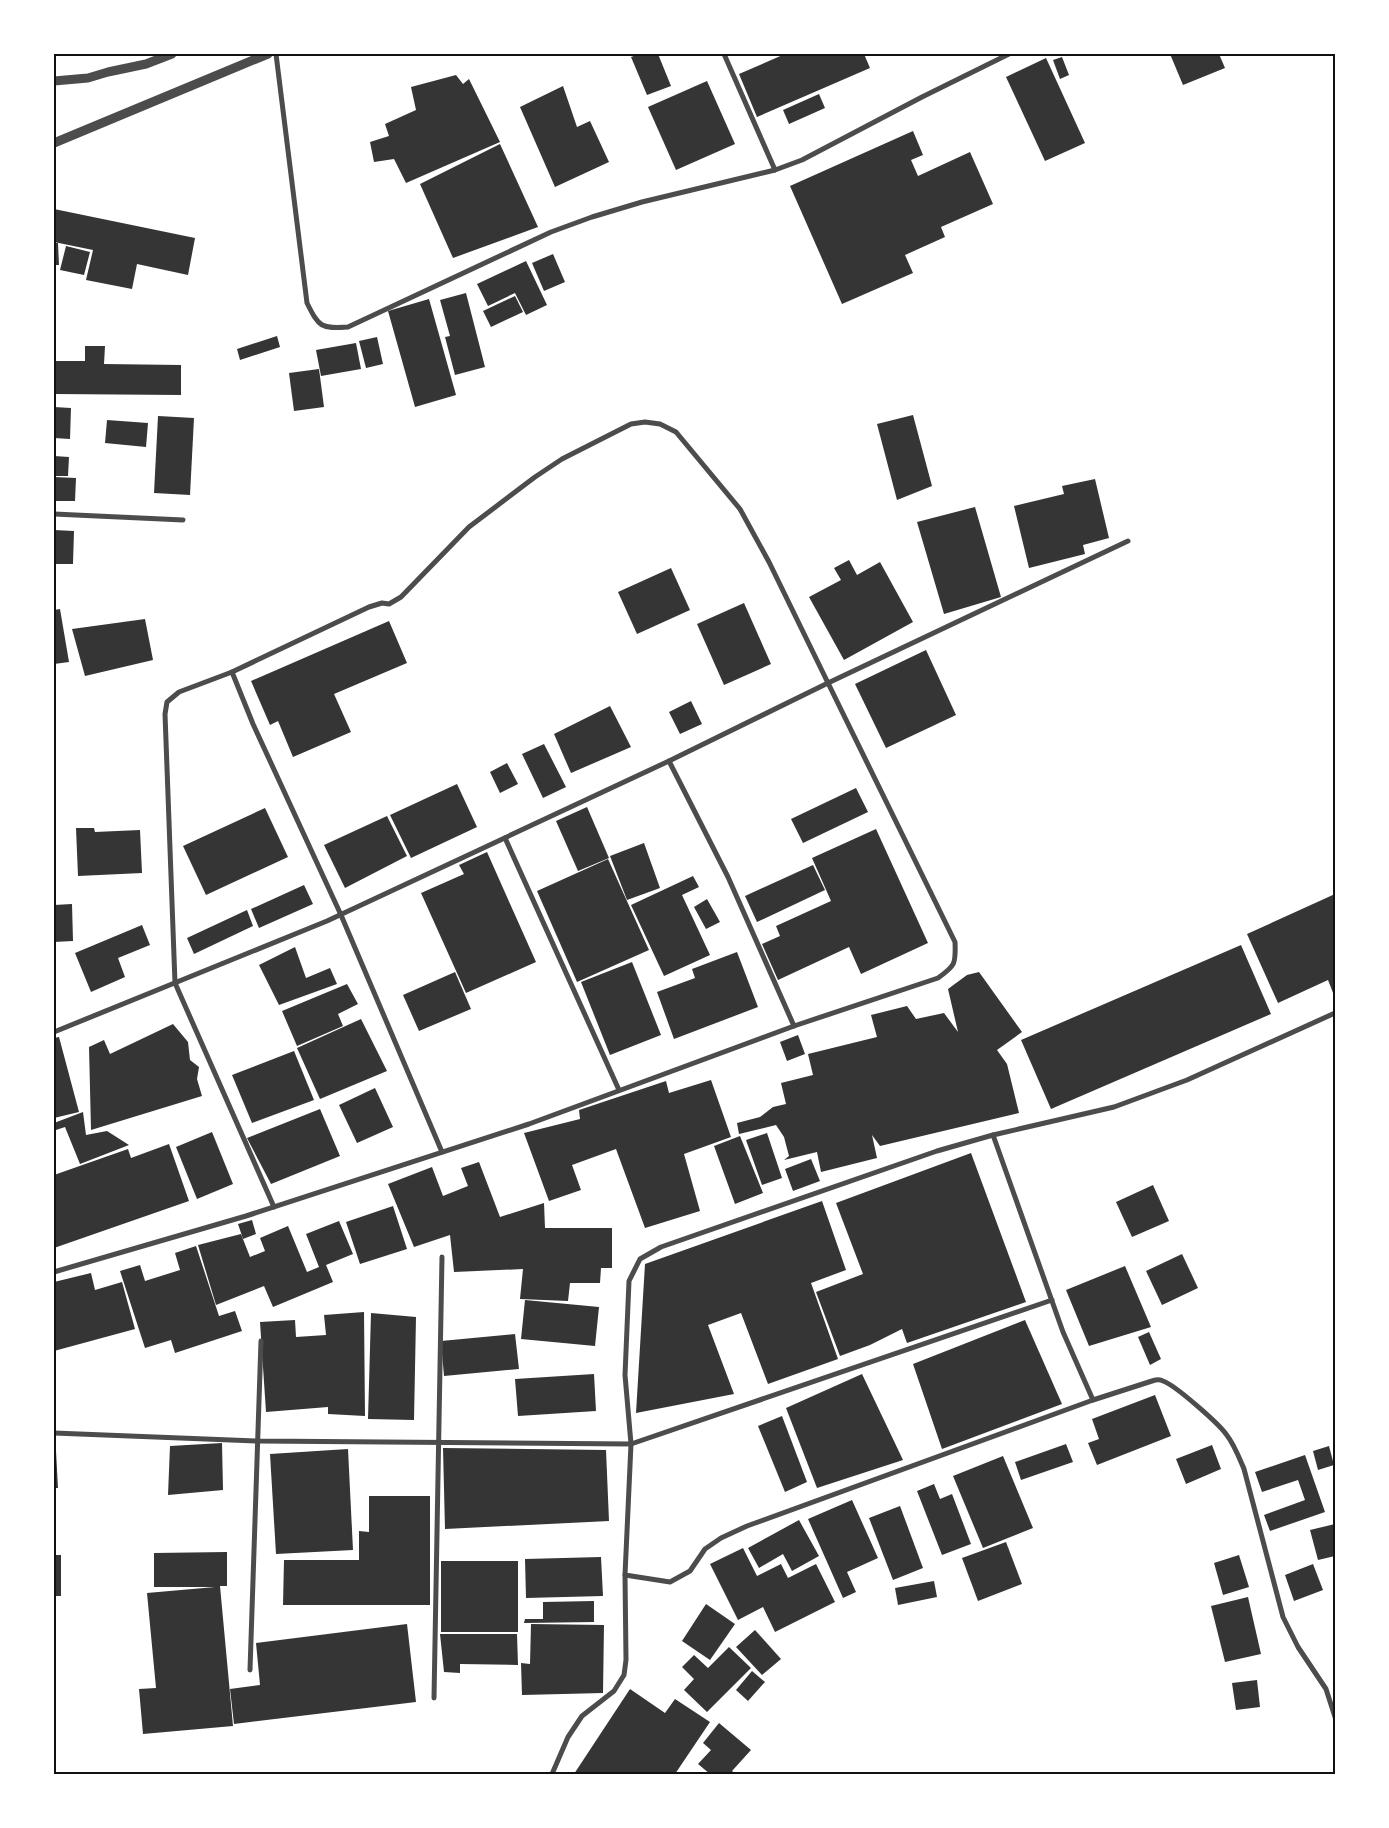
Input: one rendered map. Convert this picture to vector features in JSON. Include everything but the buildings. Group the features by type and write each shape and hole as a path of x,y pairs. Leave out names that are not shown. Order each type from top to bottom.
{"street":[{"path":"54,80 88,78 146,64 172,54"},
{"path":"54,143 268,54"},
{"path":"276,54 308,302 316,320 328,328 348,327 551,232 592,217 642,202 775,170 802,160 1009,54"},
{"path":"724,54 775,170"},
{"path":"54,1272 274,1207 528,1124 794,1026 938,978 951,968 955,957 955,942 769,562 740,509 676,432 660,424 645,422 631,424 562,459 469,527 401,597 389,604 382,603 369,607 232,672 179,692 167,702 175,983 274,1207"},
{"path":"54,514 183,520"},
{"path":"54,1032 341,915 1128,541"},
{"path":"232,672 253,724 341,915 442,1152"},
{"path":"669,760 728,877 794,1026"},
{"path":"505,838 619,1090"},
{"path":"552,1774 568,1737 582,1716 614,1691 624,1676 626,1660 625,1575 631,1444 625,1375 629,1281 640,1259 661,1247 937,1152 993,1135 1114,1107 1187,1080 1335,1013"},
{"path":"993,1135 1063,1332 1093,1400"},
{"path":"434,1698 442,1257"},
{"path":"54,1433 259,1441 482,1441 631,1444 1052,1300"},
{"path":"250,1670 261,1340"},
{"path":"625,1575 670,1582 690,1571 705,1549 747,1526 1093,1400 1152,1381 1162,1380 1214,1421 1226,1433 1235,1447 1244,1469 1283,1617 1298,1646 1326,1689 1335,1717"}]}
